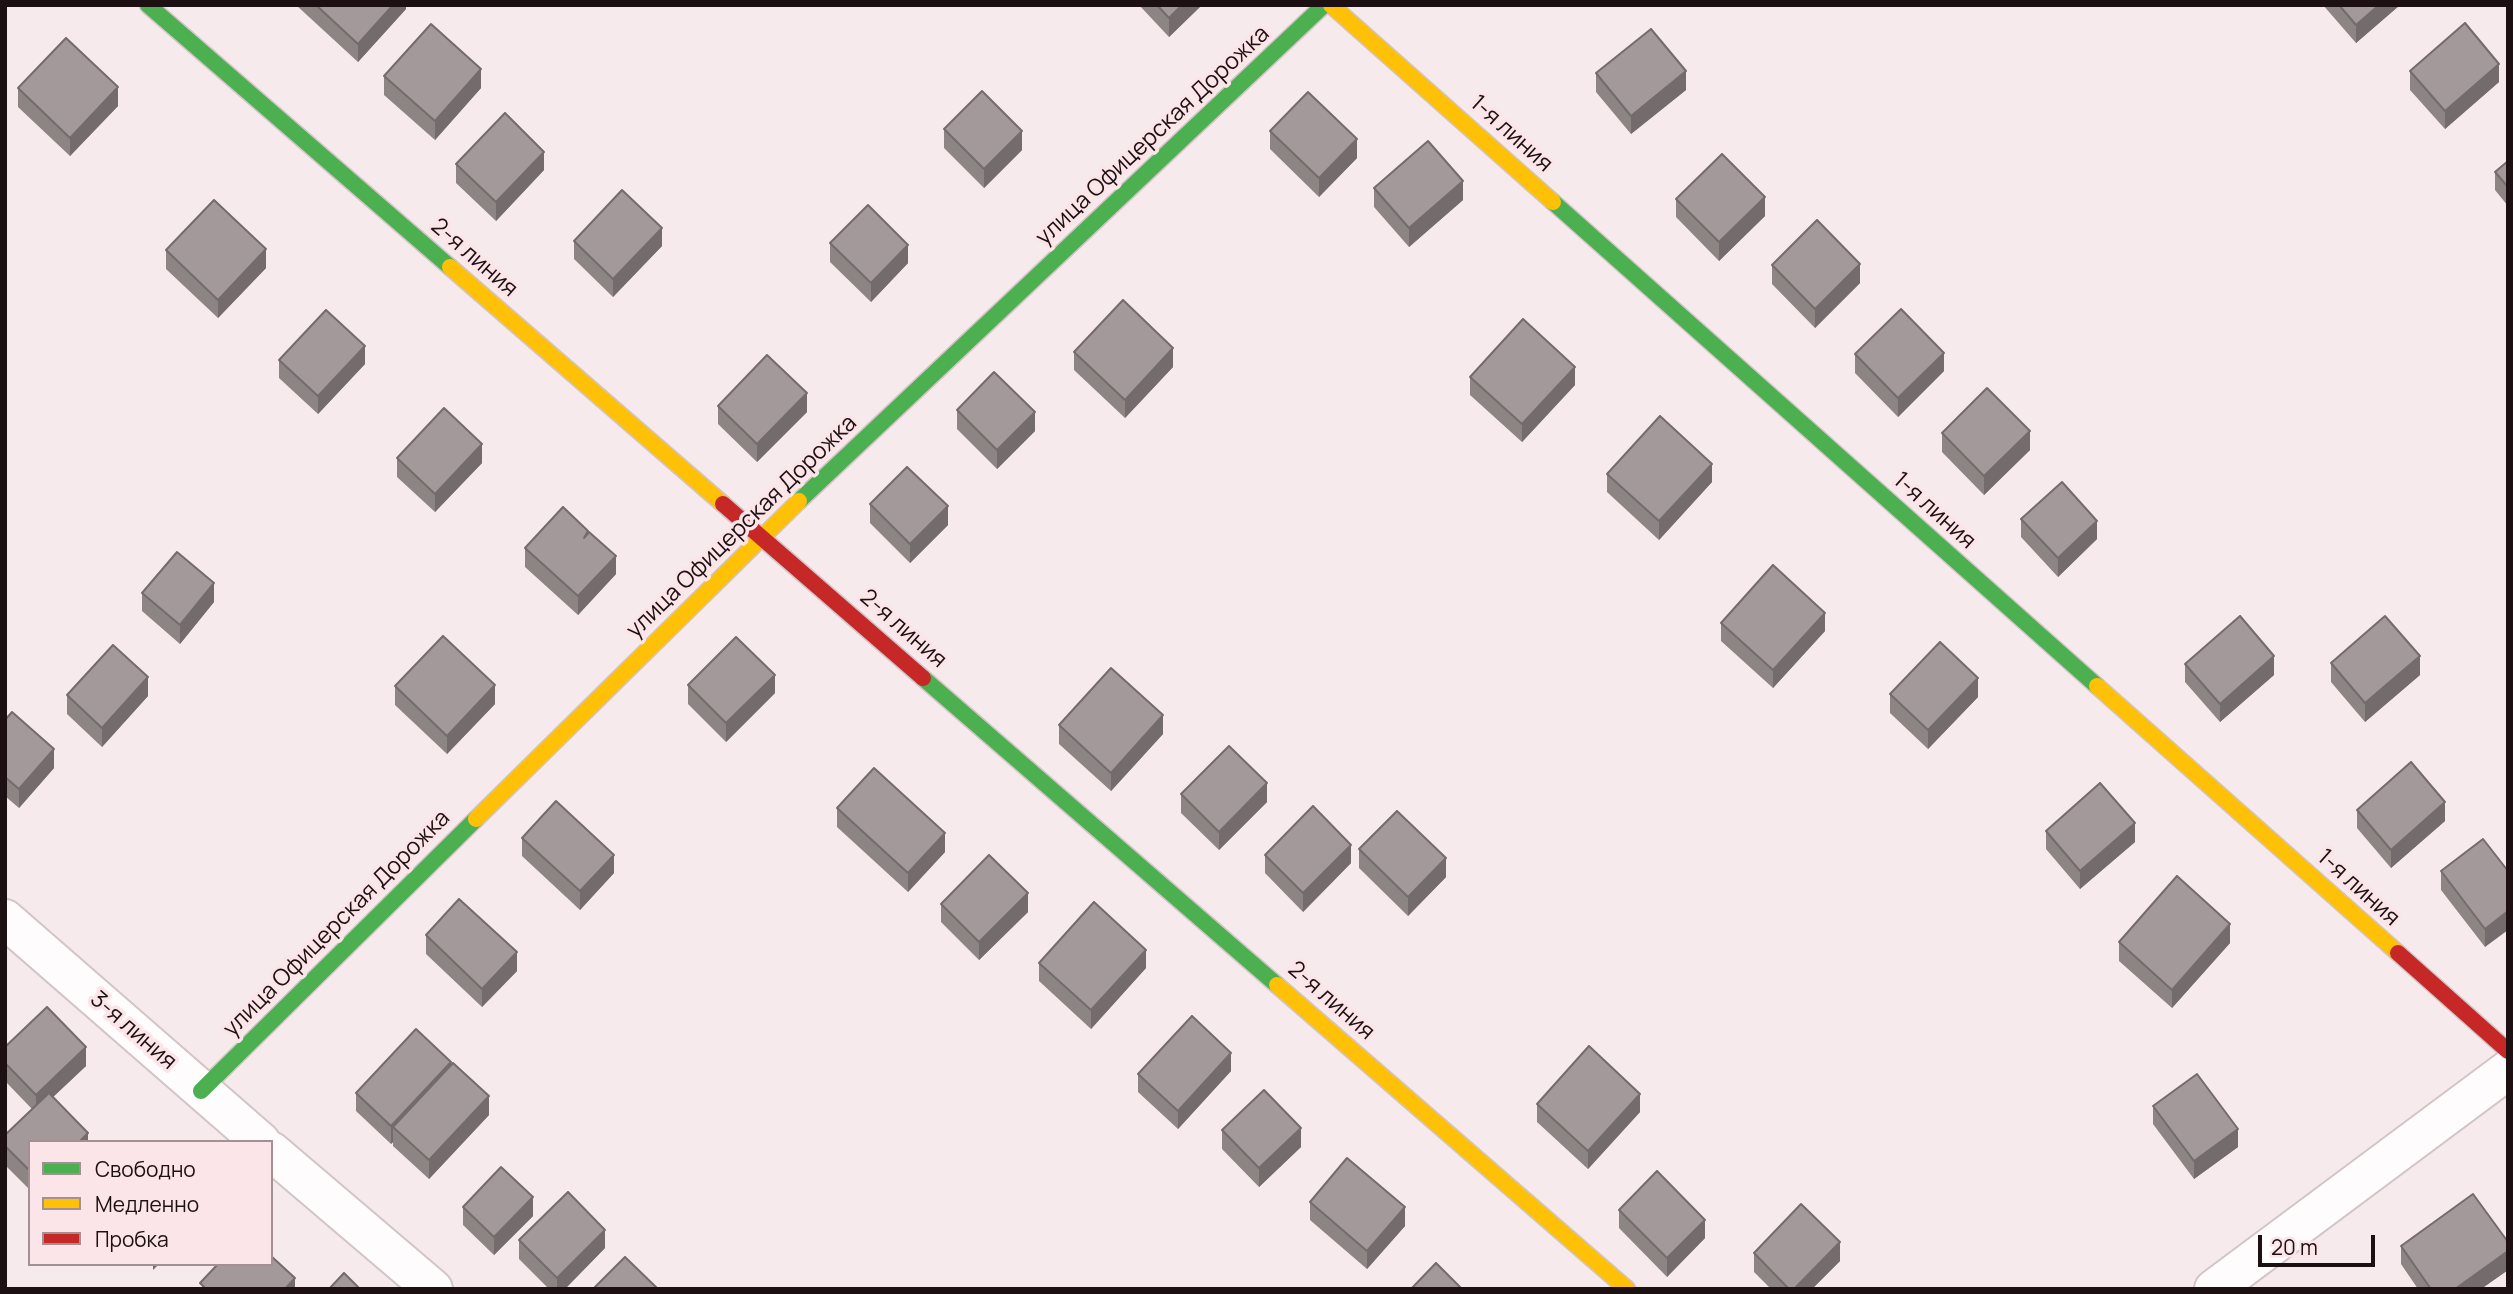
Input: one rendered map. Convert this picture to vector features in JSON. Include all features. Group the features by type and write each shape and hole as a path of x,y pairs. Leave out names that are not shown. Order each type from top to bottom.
{"street":[{"name":"2-я линия","path":"148,5 1627,1289"},
{"name":"улица Офицерская Дорожка","path":"201,1091 761,537 1324,5"},
{"name":"1-я линия","path":"1331,5 2508,1051"},
{"name":"3-я линия","path":"5,919 259,1140"},
{"path":"2214,1289 2508,1070"},
{"path":"273,1153 433,1289"}],"building":[{"path":"316,5 393,5 358,44"},
{"path":"1157,5 1182,5 1169,18"},
{"path":"2339,5 2379,5 2356,25"},
{"path":"2465,23 2499,64 2445,111 2410,71"},
{"path":"431,24 481,69 435,121 384,76"},
{"path":"1651,29 1686,71 1631,116 1596,73"},
{"path":"66,38 118,87 70,138 18,88"},
{"path":"982,91 1022,131 984,169 944,129"},
{"path":"1308,92 1357,139 1319,178 1270,131"},
{"path":"505,113 544,152 496,202 456,164"},
{"path":"1428,141 1463,181 1409,228 1374,188"},
{"path":"1722,154 1765,197 1719,242 1676,199"},
{"path":"2508,161 2508,187 2495,172"},
{"path":"622,190 662,228 613,279 574,241"},
{"path":"214,200 266,249 218,300 166,250"},
{"path":"868,205 908,245 871,283 830,243"},
{"path":"1817,220 1860,264 1815,309 1772,265"},
{"path":"1123,300 1173,348 1125,400 1074,352"},
{"path":"1901,309 1944,353 1898,398 1855,354"},
{"path":"326,310 365,346 318,396 279,360"},
{"path":"1523,319 1575,367 1522,424 1470,377"},
{"path":"767,355 807,393 757,444 718,406"},
{"path":"994,372 1035,412 997,450 957,410"},
{"path":"1987,388 2030,431 1984,476 1942,433"},
{"path":"444,408 482,444 435,494 397,458"},
{"path":"1660,416 1712,464 1659,521 1607,474"},
{"path":"907,467 948,506 910,544 870,504"},
{"path":"2062,482 2097,521 2058,558 2021,519"},
{"path":"563,507 588,531 584,538 589,532 616,556 578,596 525,548"},
{"path":"177,552 214,583 180,625 142,593"},
{"path":"1773,565 1825,613 1773,670 1721,623"},
{"path":"2240,616 2274,656 2220,704 2185,664"},
{"path":"2385,616 2420,656 2365,703 2331,663"},
{"path":"443,636 495,685 447,736 395,686"},
{"path":"736,637 775,675 726,723 688,685"},
{"path":"1940,642 1978,678 1928,730 1890,694"},
{"path":"113,645 148,677 102,728 67,695"},
{"path":"1111,668 1163,715 1111,773 1059,725"},
{"path":"12,712 54,749 19,789 5,777 5,720"},
{"path":"1229,746 1267,783 1219,832 1181,794"},
{"path":"2411,762 2445,802 2391,850 2357,810"},
{"path":"874,768 945,833 908,873 837,808"},
{"path":"2100,783 2135,823 2080,871 2046,831"},
{"path":"556,801 614,855 580,891 522,838"},
{"path":"1313,806 1351,845 1303,893 1265,855"},
{"path":"1397,811 1446,858 1408,897 1359,849"},
{"path":"2483,839 2508,871 2508,911 2485,929 2441,871"},
{"path":"989,855 1028,893 979,942 941,904"},
{"path":"2177,876 2230,924 2172,990 2119,942"},
{"path":"459,899 517,952 482,989 426,935"},
{"path":"1094,902 1146,950 1091,1010 1039,963"},
{"path":"47,1007 86,1047 36,1095 5,1063 5,1047"},
{"path":"1192,1016 1231,1053 1178,1111 1138,1074"},
{"path":"416,1029 451,1062 391,1126 356,1093"},
{"path":"1589,1046 1640,1094 1588,1151 1537,1104"},
{"path":"453,1063 489,1096 429,1160 393,1127"},
{"path":"2197,1074 2238,1129 2194,1161 2153,1106"},
{"path":"1264,1090 1301,1128 1259,1168 1222,1130"},
{"path":"49,1093 88,1133 81,1140 28,1140 28,1169 5,1146 5,1135"},
{"path":"1347,1158 1405,1207 1367,1251 1310,1202"},
{"path":"501,1167 533,1197 494,1237 463,1207"},
{"path":"1657,1171 1705,1220 1667,1258 1619,1210"},
{"path":"568,1192 605,1230 557,1278 519,1240"},
{"path":"2473,1194 2508,1242 2508,1251 2455,1289 2431,1289 2401,1246"},
{"path":"1801,1204 1840,1242 1794,1289 1789,1289 1754,1253"},
{"path":"625,1257 658,1289 593,1289"},
{"path":"273,1258 295,1278 285,1289 206,1289 200,1283 216,1266 273,1266"},
{"path":"1436,1263 1462,1289 1411,1289"},
{"path":"344,1273 360,1289 329,1289"}],"traffic: fast":[{"path":"148,5 450,267"},
{"path":"799,501 1324,5"},
{"path":"1553,202 2097,686"},
{"path":"923,678 1277,985"},
{"path":"201,1091 476,819"}],"traffic: slow":[{"path":"1331,5 1553,202"},
{"path":"450,267 723,504"},
{"path":"476,819 799,501"},
{"path":"2097,686 2398,953"},
{"path":"1277,985 1627,1289"}],"traffic: jam":[{"path":"723,504 923,678"},
{"path":"2398,953 2508,1051"}]}
